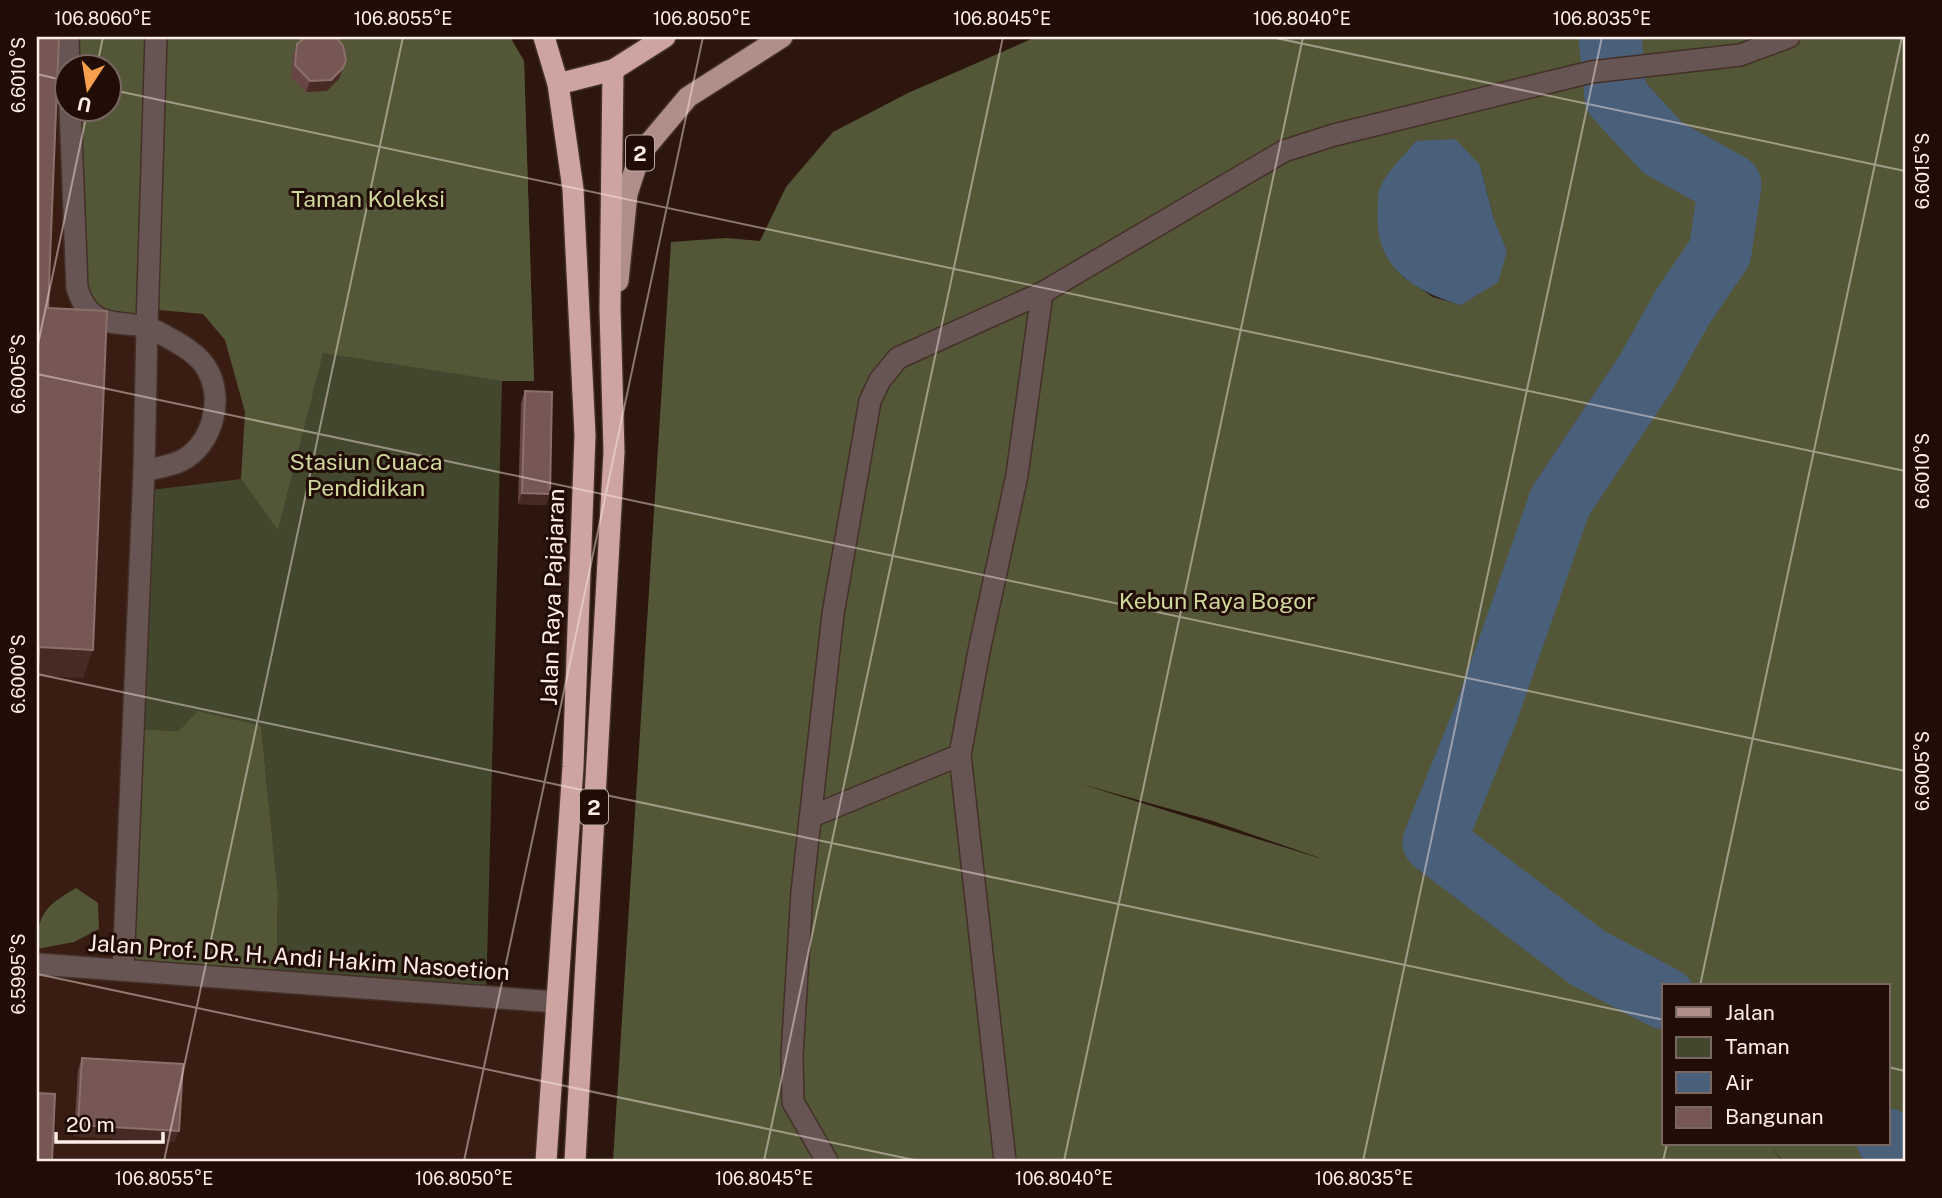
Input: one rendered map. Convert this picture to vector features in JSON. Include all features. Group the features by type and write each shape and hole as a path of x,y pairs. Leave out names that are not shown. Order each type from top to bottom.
{"highway":[{"name":"Jalan Raya Pajajaran","path":"544,37 558,84 575,205 585,435 573,767 546,1161"},
{"path":"558,84 613,69 665,37"},
{"path":"585,435 612,336 610,309 613,69"},
{"name":"2","path":"575,1161 614,453 612,336"}],"main road":[{"name":"2","path":"612,336 628,194 640,154 688,97 782,37"}],"street":[{"path":"122,969 144,471 156,37"},
{"path":"827,1161 793,1102 792,1055 801,906 833,614 870,401 880,380 898,358 1042,293 1284,151 1334,135 1591,72 1740,55 1789,37"},
{"path":"71,122 77,289 82,304 101,321 147,326 184,347 208,370 216,399 211,430 198,449 181,461 144,471"},
{"path":"1005,1161 960,755 979,650 1017,475 1042,293"},
{"path":"810,817 960,755"},
{"name":"Jalan Prof. DR. H. Andi Hakim Nasoetion","path":"37,964 486,999 556,1002"}],"shaded area":[{"path":"37,37 510,37 524,61 534,381 502,381 486,997 556,1002 546,1161 37,1161"}],"green space":[{"name":"Taman Koleksi","path":"68,37 510,37 524,61 534,381 502,381 323,353 278,530 241,479 245,412 225,340 203,314 148,309 147,326 82,305 71,122 122,122 122,52 69,52"},
{"name":"Stasiun Cuaca Pendidikan","path":"510,37 524,61 534,381 502,381 486,999 276,983 278,894 261,726 179,731 132,729 143,491 241,479 278,529 322,353"},
{"name":"Kebun Raya Bogor","path":"1036,37 1905,37 1905,1161 1783,1161 1771,1147 1782,1161 613,1161 671,242 726,238 760,241 786,187 833,132 908,93","holes":["1480,165 1494,220 1461,305 1433,297 1403,277","1081,784 1213,821 1320,858"]},
{"path":"198,711 261,726 278,894 276,983 123,969 132,729 179,731"},
{"path":"76,888 98,903 99,929 74,942 37,949 39,927 45,912 57,900"}],"water":[{"path":"1455,139 1480,165 1494,220 1507,251 1498,282 1461,305 1427,292 1399,273 1389,261 1378,229 1379,190 1396,164 1416,141"}],"building":[{"path":"37,37 59,37 58,52 52,52 52,122 56,122 48,308 107,311 93,650 39,647 37,697"},
{"path":"306,37 336,37 343,46 346,60 343,68 331,80 310,81 295,65 297,44"},
{"path":"525,391 552,392 550,494 522,493"},
{"path":"82,1058 183,1064 179,1131 78,1125"},
{"path":"37,1093 55,1094 52,1160 37,1160"}],"waterway":[{"path":"1610,37 1616,97 1663,148 1730,185 1720,252 1682,308 1647,371 1560,502 1487,711 1434,842 1588,958 1662,997"},
{"path":"1890,1142 1905,1158"}]}
